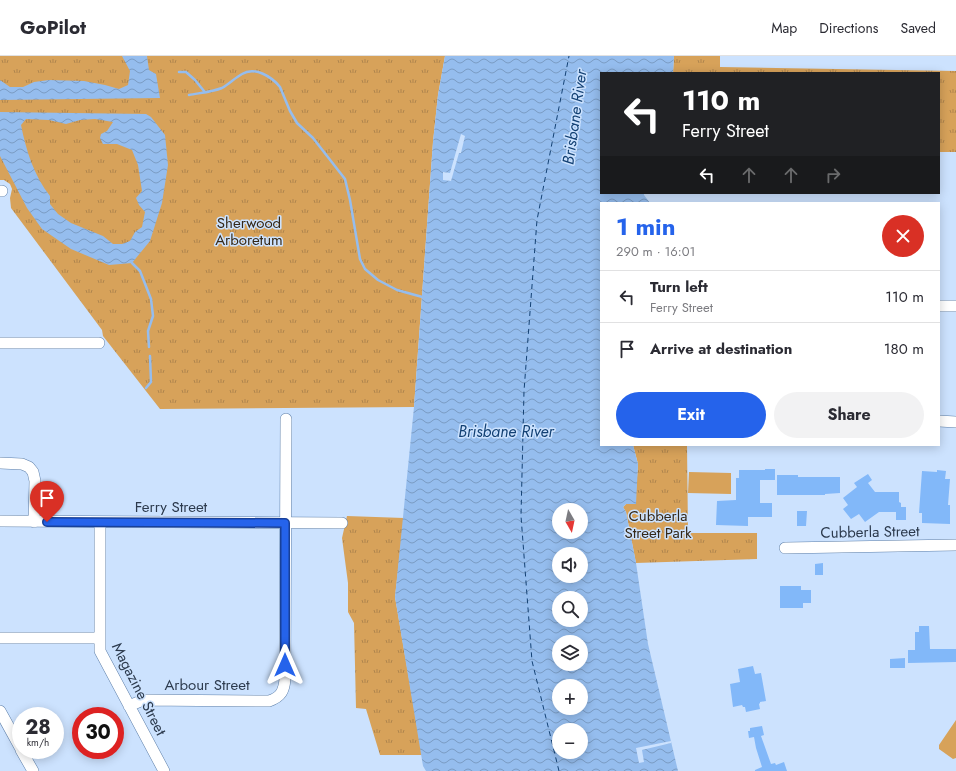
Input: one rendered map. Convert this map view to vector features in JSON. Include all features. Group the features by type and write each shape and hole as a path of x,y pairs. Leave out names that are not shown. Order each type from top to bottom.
{"street":[{"path":"940,306 956,306"},
{"path":"0,343 99,343"},
{"name":"Arbour Street","path":"129,706 143,700 269,700 274,699 284,690 286,419"},
{"path":"940,420 956,422"},
{"path":"0,464 22,464 29,467 33,472 35,481 34,522"},
{"name":"Ferry Street","path":"0,521 342,524"},
{"name":"Magazine Street","path":"100,522 100,654 164,771"},
{"name":"Cubberla Street","path":"784,548 956,545"},
{"path":"0,638 99,638"},
{"path":"0,711 12,733"},
{"path":"26,759 33,771"}],"green space":[{"name":"Sherwood Arboretum","path":"0,56 445,56 438,95 433,142 414,407 160,409 103,336 102,330 11,208 10,198 12,189 10,184 4,180 0,180"},
{"path":"674,56 720,56 720,67 956,71 956,152 940,152 940,72 673,72"},
{"name":"Cubberla Street Park","path":"633,446 687,446 688,533 757,533 757,559 636,563 626,512 623,507 626,504 635,504 638,464"},
{"path":"689,472 731,473 731,494 688,493"},
{"path":"347,516 404,518 395,597 422,755 380,755 366,709 356,708 354,623 348,612 348,583 342,538"},
{"path":"956,720 956,758 953,759 939,749 939,745"}],"water":[{"path":"122,56 147,56 149,70 156,74 160,98 0,100 0,80 10,87 23,87 34,82 49,80 84,81 119,89 128,85 130,71"},
{"name":"Brisbane River","path":"445,56 674,56 673,72 600,72 600,194 644,194 649,202 600,202 600,446 633,446 638,464 636,504 626,504 623,507 626,512 636,563 648,644 678,771 426,771 423,766 395,597 414,407 433,142 438,95"},
{"path":"0,112 146,114 151,117 165,135 168,165 162,203 150,241 132,263 109,265 71,249 42,229 27,208 0,156","holes":["26,119 49,120 66,124 80,120 95,119 113,122 107,131 101,134 100,138 103,144 117,144 132,150 138,165 142,191 136,198 139,205 145,212 142,227 135,232 130,241 122,244 113,244 103,236 71,223 58,214 50,204 50,196 39,180 31,162 21,125"]}],"pier":[{"path":"461,134 465,136 461,153 459,153 451,181 443,180 443,172 450,173"},
{"path":"671,741 671,743 642,750 644,762 639,763 636,748"}],"building":[{"path":"775,469 775,480 760,480 760,503 772,503 772,517 748,517 748,526 716,525 717,501 736,500 736,478 739,478 739,470"},
{"path":"937,470 946,471 945,479 950,479 948,505 950,505 950,524 922,523 922,513 919,513 922,471 937,472"},
{"path":"868,474 872,480 868,483 875,492 899,492 899,502 901,503 901,507 906,507 906,520 896,520 896,512 879,512 865,522 859,514 851,519 843,509 848,505 843,498 857,487 854,483"},
{"path":"777,475 798,475 798,477 840,477 840,493 825,495 777,495"},
{"path":"797,511 807,511 806,526 797,526"},
{"path":"823,563 823,575 815,575 815,564"},
{"path":"780,586 801,586 801,590 811,590 811,603 803,603 803,608 780,608"},
{"path":"919,626 929,626 930,649 956,649 956,662 908,663 908,650 915,650 915,632 919,632"},
{"path":"905,658 905,668 890,668 890,659"},
{"path":"753,666 755,674 761,673 766,701 760,702 760,709 746,712 745,707 742,705 733,707 730,684 740,682 738,669"},
{"path":"762,726 764,735 761,736 771,764 775,763 776,765 784,762 787,771 755,771 762,767 754,737 749,738 748,731 750,731 750,728"}],"waterway":[{"path":"189,95 222,88 239,76 252,71 268,76 273,80 280,87 290,111 297,123 313,138 345,179 360,259 365,269 378,280 397,290 426,298"},
{"path":"179,72 186,72 204,91"},
{"path":"132,263 140,271 151,299 153,316 148,331 149,347"},
{"path":"146,388 151,382 150,356"}],"ferry route":[{"path":"559,771 532,661 521,516 524,391 537,220 569,56"}],"route":[{"path":"47,522 285,523 285,665"}]}
